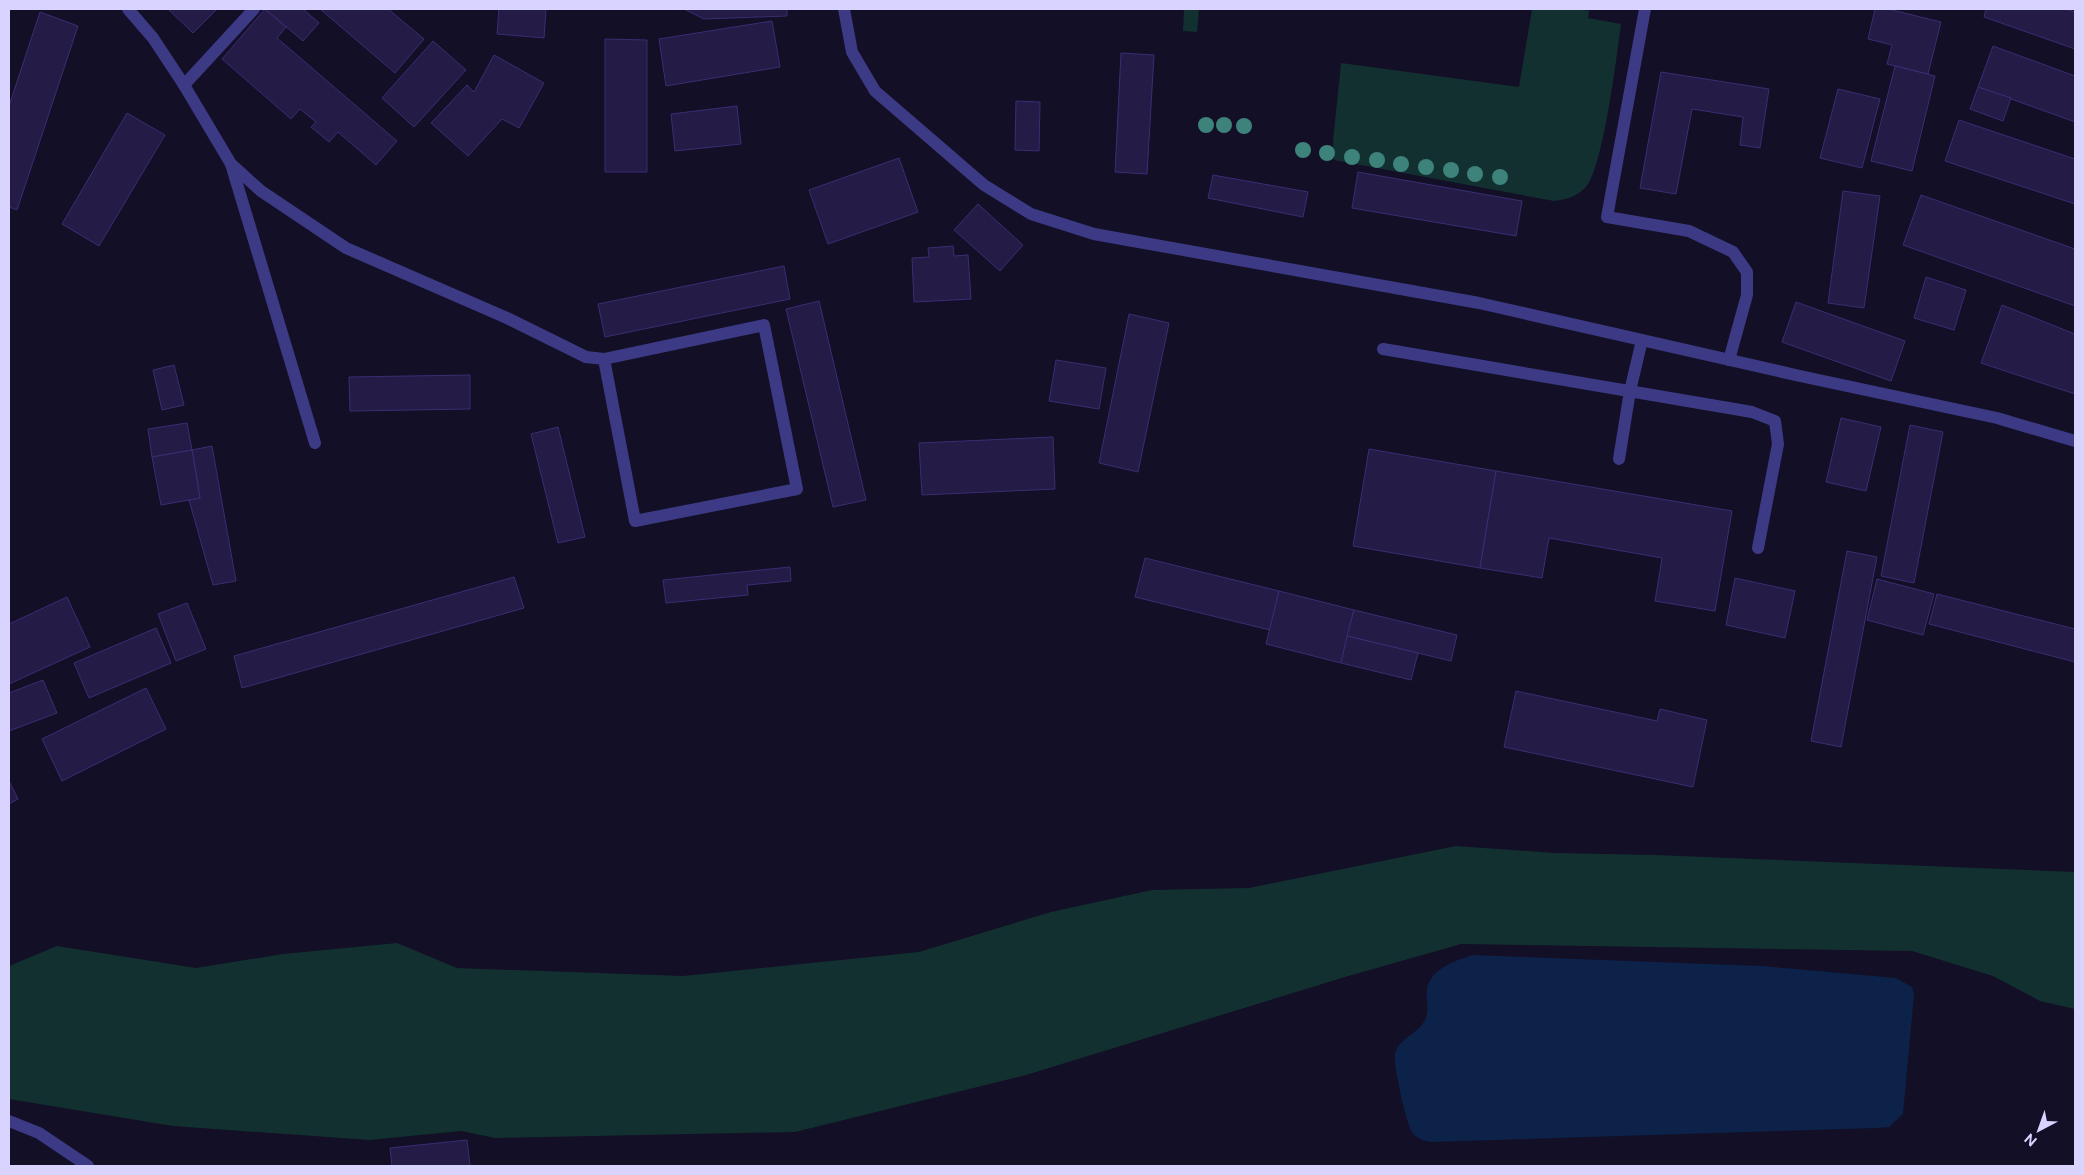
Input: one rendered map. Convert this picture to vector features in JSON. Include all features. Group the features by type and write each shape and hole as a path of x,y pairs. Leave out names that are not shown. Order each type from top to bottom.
{"street":[{"path":"128,9 153,38 184,85 231,164 315,443"},
{"path":"184,85 254,9"},
{"path":"844,9 852,52 875,91 984,184 1031,214 1094,234 1479,303 1997,418 2075,441"},
{"path":"1645,9 1607,217 1689,231 1733,252 1747,272 1747,295 1729,360"},
{"path":"231,164 262,190 346,248 507,318 586,357 604,359 764,325 796,489 635,521 604,359"},
{"path":"1619,459 1630,391 1642,340"},
{"path":"1383,349 1752,412 1775,421 1778,444 1758,548"},
{"path":"9,1121 39,1133 88,1166"}],"green space":[{"path":"1184,9 1199,9 1197,32 1183,31"},
{"path":"1532,9 1579,9 1589,11 1588,18 1621,24 1613,85 1598,159 1592,177 1582,191 1571,197 1554,201 1334,160 1333,141 1341,63 1519,87"},
{"path":"1456,846 1555,853 1655,855 2075,872 2075,1009 2040,1001 1993,976 1912,951 1461,944 1345,977 1026,1075 795,1132 495,1138 461,1131 370,1140 173,1126 9,1099 9,966 57,946 196,968 283,954 397,943 457,968 683,976 919,952 1051,912 1152,890 1249,888"}],"water":[{"path":"1473,955 1762,966 1896,978 1912,987 1914,995 1903,1114 1889,1127 1877,1128 1432,1142 1423,1140 1412,1132 1409,1126 1398,1081 1395,1054 1400,1044 1418,1029 1425,1020 1427,1014 1427,988 1433,976 1446,966"}],"building":[{"path":"168,9 217,9 193,33"},
{"path":"265,9 286,27 277,38 397,141 376,165 338,132 329,142 311,127 316,122 300,109 291,119 222,59"},
{"path":"265,9 303,9 319,23 303,41"},
{"path":"320,9 388,9 424,39 395,73"},
{"path":"499,9 546,9 544,38 497,34"},
{"path":"684,9 787,9 787,16 704,19"},
{"path":"1875,9 1888,9 1941,22 1928,74 1887,64 1892,45 1868,39"},
{"path":"1986,9 2066,9 2075,12 2075,49 1984,17"},
{"path":"40,12 78,26 17,210 9,207 9,106"},
{"path":"772,21 780,67 666,86 659,39"},
{"path":"605,39 647,40 647,172 605,172"},
{"path":"433,41 466,70 414,127 382,98"},
{"path":"1993,46 2075,76 2075,122 1978,87"},
{"path":"1121,53 1154,55 1147,174 1115,172"},
{"path":"494,55 544,83 519,128 502,119 468,156 431,123 467,85 474,92"},
{"path":"1895,66 1935,76 1912,171 1871,161"},
{"path":"1661,72 1769,89 1760,148 1740,145 1743,117 1692,109 1676,194 1640,188"},
{"path":"1978,87 2011,98 2003,121 1970,109"},
{"path":"1838,89 1880,99 1862,168 1820,158"},
{"path":"1016,101 1040,102 1039,151 1015,150"},
{"path":"737,106 741,144 675,151 671,114"},
{"path":"127,113 165,135 99,246 62,224"},
{"path":"1959,120 2075,159 2075,204 1945,161"},
{"path":"899,158 918,212 828,244 809,190"},
{"path":"1358,172 1522,201 1516,236 1352,208"},
{"path":"1213,175 1308,192 1303,217 1208,198"},
{"path":"1843,191 1880,196 1864,308 1828,303"},
{"path":"1921,195 2075,249 2075,306 1903,245"},
{"path":"978,204 1023,245 1000,271 954,230"},
{"path":"953,246 954,256 968,255 971,299 914,302 912,258 929,257 928,248"},
{"path":"784,266 790,299 605,337 598,304"},
{"path":"1926,277 1966,290 1954,330 1914,318"},
{"path":"819,301 866,500 833,507 786,309"},
{"path":"1796,302 1905,341 1891,381 1782,342"},
{"path":"2002,305 2075,334 2075,394 1981,363"},
{"path":"1129,314 1169,323 1138,472 1099,463"},
{"path":"1056,360 1106,368 1099,409 1049,401"},
{"path":"174,365 184,405 162,410 153,370"},
{"path":"470,375 470,409 350,411 349,377"},
{"path":"1841,418 1881,427 1866,491 1826,482"},
{"path":"187,423 192,450 152,457 148,429"},
{"path":"1910,425 1943,432 1914,583 1881,576"},
{"path":"558,427 585,537 558,543 531,434"},
{"path":"1053,437 1055,489 922,495 919,443"},
{"path":"212,446 236,581 213,585 189,500 200,498 192,450"},
{"path":"1369,449 1496,471 1480,568 1353,546"},
{"path":"192,450 200,498 161,505 152,457"},
{"path":"1496,471 1732,511 1715,611 1655,601 1662,558 1549,538 1542,578 1480,568"},
{"path":"1847,551 1877,557 1841,747 1811,741"},
{"path":"1145,558 1279,591 1270,630 1135,597"},
{"path":"790,567 791,581 747,585 748,595 666,603 663,580"},
{"path":"514,577 524,608 242,688 234,656"},
{"path":"1735,578 1795,591 1785,638 1726,625"},
{"path":"1877,579 1934,594 1923,635 1867,620"},
{"path":"1279,591 1354,610 1341,663 1266,644"},
{"path":"1937,594 2075,629 2075,662 1929,624"},
{"path":"67,597 90,647 9,684 9,624"},
{"path":"187,603 206,649 176,661 158,614"},
{"path":"1354,610 1457,635 1451,661 1347,636"},
{"path":"156,628 171,663 89,698 74,663"},
{"path":"1347,636 1418,653 1411,680 1341,663"},
{"path":"43,680 57,713 9,731 9,693"},
{"path":"146,688 166,729 62,781 42,739"},
{"path":"1516,691 1657,721 1660,709 1707,720 1693,787 1504,747"},
{"path":"9,781 18,799 9,804"},
{"path":"467,1140 470,1166 392,1166 390,1148"}]}
